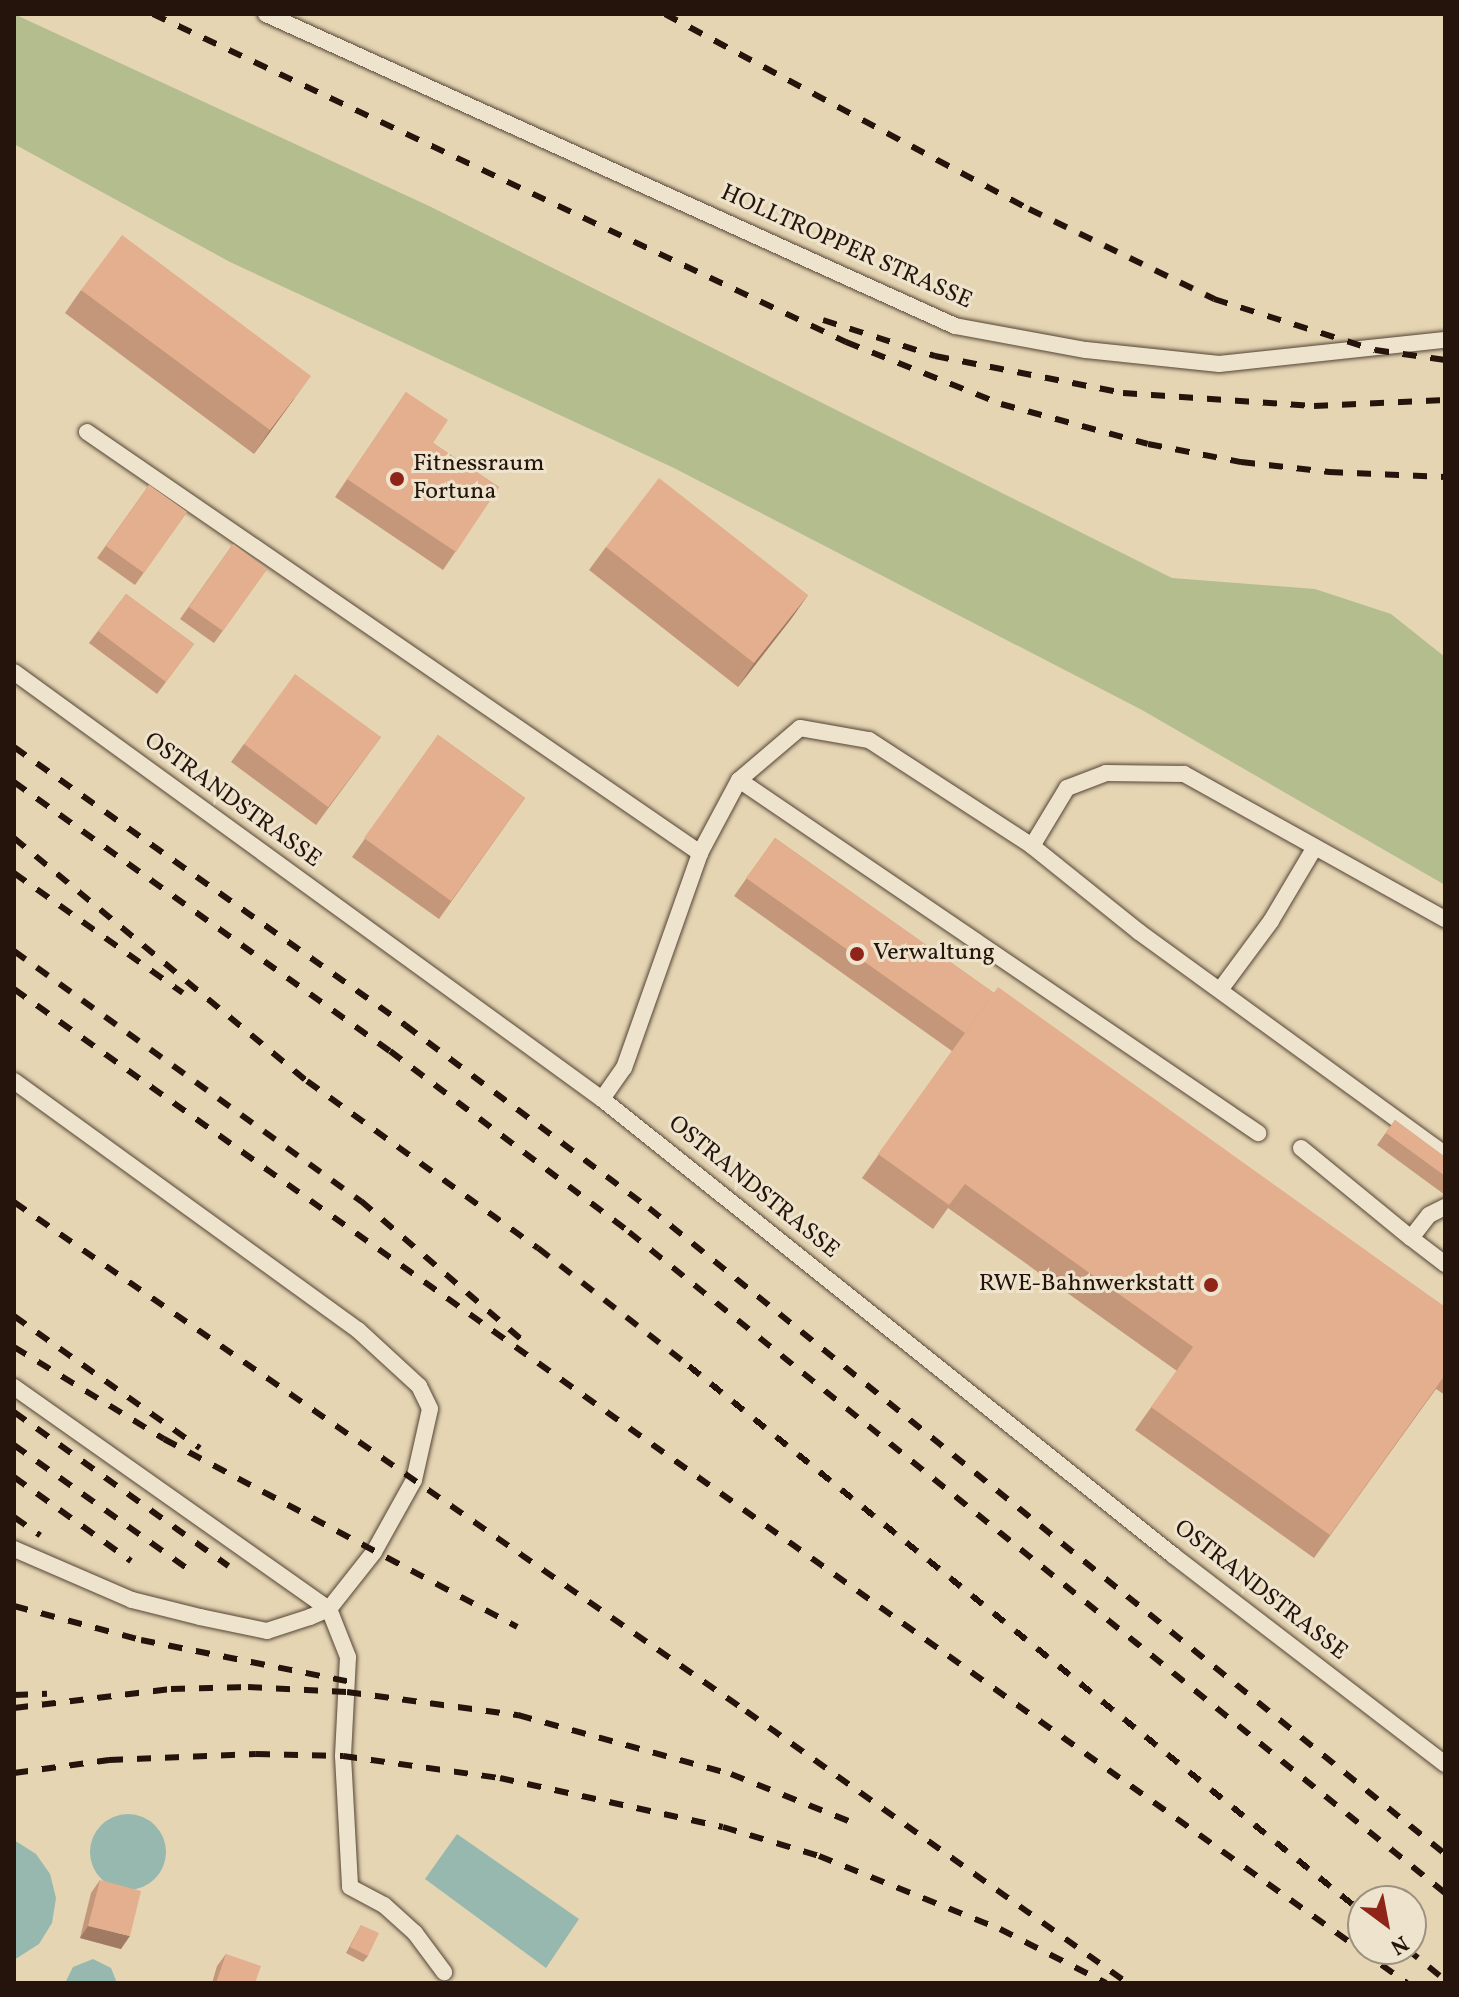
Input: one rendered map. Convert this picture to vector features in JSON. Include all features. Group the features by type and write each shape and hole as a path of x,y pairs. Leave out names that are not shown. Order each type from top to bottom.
{"lane":[{"name":"HOLLTROPPER STRASSE","path":"266,14 955,326 1086,350 1219,364 1445,340"},
{"path":"87,432 700,853"},
{"name":"OSTRANDSTRASSE","path":"14,672 602,1099 1174,1556 1445,1764"},
{"path":"602,1099 624,1068 700,853 739,780 800,728 869,740 1032,846 1220,990 1445,1154"},
{"path":"1032,846 1067,788 1106,773 1184,774 1445,919"},
{"path":"739,780 1258,1133"},
{"path":"1220,990 1271,921 1315,847"},
{"path":"14,1081 358,1330 419,1386 430,1409 414,1480 374,1552 329,1609 267,1631 132,1600 14,1549"},
{"path":"1301,1148 1445,1264"},
{"path":"1411,1238 1429,1215 1445,1207"},
{"path":"14,1387 329,1609 348,1657 343,1756 350,1887 384,1905 415,1933 444,1972"}],"green space":[{"path":"14,14 429,206 1172,578 1315,589 1391,614 1445,657 1445,885 1142,710 674,468 230,262 14,144"}],"water":[{"path":"128,1814 143,1817 155,1825 163,1837 166,1852 163,1867 155,1879 143,1887 128,1890 113,1887 101,1879 93,1867 90,1852 93,1837 101,1825 113,1817"},
{"path":"457,1834 579,1919 546,1968 425,1879"},
{"path":"14,1840 36,1854 50,1874 56,1898 52,1923 39,1944 14,1960"},
{"path":"93,1959 111,1968 117,1983 65,1983 73,1967"}],"building":[{"path":"122,235 311,376 270,430 81,290"},
{"name":"Fitnessraum Fortuna","path":"406,392 448,420 433,443 499,487 456,552 347,479"},
{"path":"659,478 808,595 754,663 606,547"},
{"path":"149,485 187,512 144,573 106,546"},
{"path":"233,544 267,569 223,631 189,607"},
{"path":"126,594 194,644 166,682 98,631"},
{"path":"295,674 381,737 328,807 244,744"},
{"path":"438,735 525,798 451,901 364,838"},
{"path":"775,838 994,993 965,1033 746,878"},
{"name":"RWE-Bahnwerkstatt","path":"998,987 1445,1307 1445,1375 1330,1535 1151,1407 1193,1347 965,1184 949,1205 878,1154"},
{"path":"1395,1120 1445,1157 1445,1176 1386,1133"},
{"path":"100,1880 141,1891 130,1936 88,1926"},
{"path":"361,1925 379,1933 368,1956 350,1947"},
{"path":"226,1954 261,1966 255,1983 216,1983"}],"railway":[{"path":"153,14 846,342 1001,404 1148,444 1241,462 1329,472 1445,477"},
{"path":"665,14 1029,209 1214,299 1375,350 1445,360"},
{"path":"823,320 935,356 1123,393 1314,406 1445,400"},
{"path":"14,747 405,1025 649,1208 1445,1854"},
{"path":"14,782 390,1051 629,1232 1445,1893"},
{"path":"14,838 307,1081 538,1248 689,1366 1347,1900"},
{"path":"14,873 183,993"},
{"path":"14,951 361,1201 522,1340"},
{"path":"14,989 1407,1983"},
{"path":"14,1202 746,1711 1127,1983"},
{"path":"14,1316 200,1448"},
{"path":"14,1347 164,1439 517,1627"},
{"path":"14,1412 228,1566"},
{"path":"14,1445 195,1574"},
{"path":"14,1477 131,1561"},
{"path":"14,1517 40,1535"},
{"path":"14,1606 141,1640 357,1683"},
{"path":"14,1708 171,1689 248,1687 347,1692 518,1715 731,1774 856,1824"},
{"path":"14,1695 47,1694"},
{"path":"14,1773 109,1760 256,1754 343,1756 500,1778 723,1827 819,1856 1000,1929 1106,1983"},
{"path":"1427,1965 1445,1980"}],"place":[{"name":"Fitnessraum Fortuna","path":"397,479"},
{"name":"Verwaltung","path":"857,954"},
{"name":"RWE-Bahnwerkstatt","path":"1211,1285"}]}
